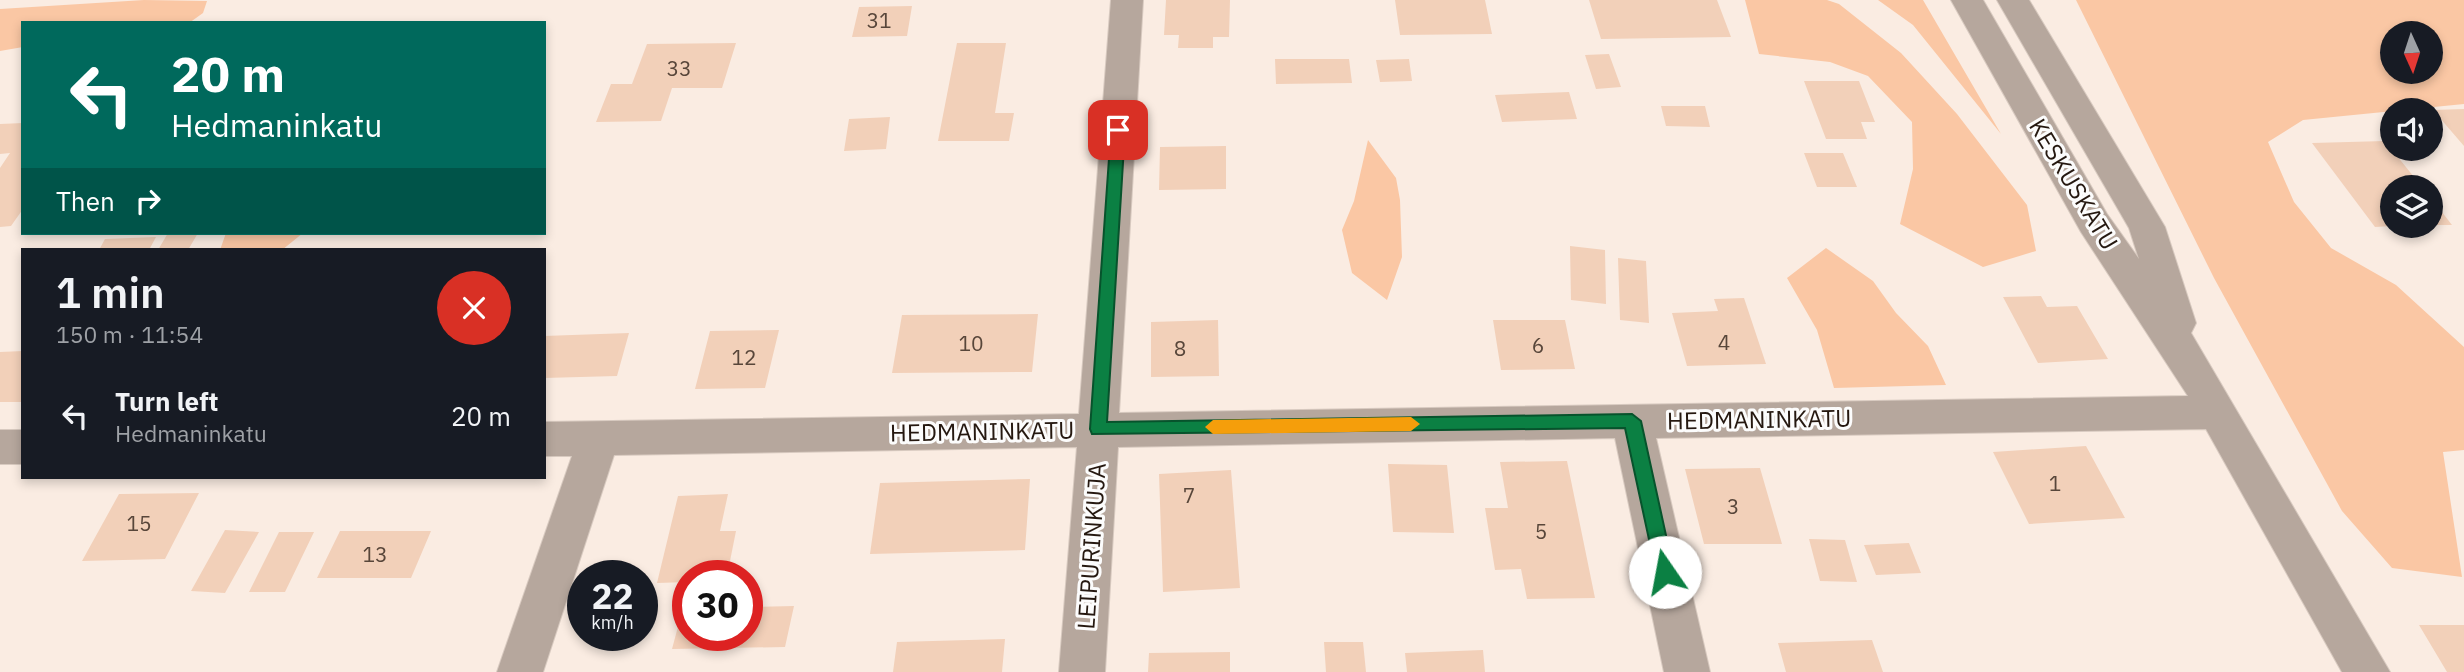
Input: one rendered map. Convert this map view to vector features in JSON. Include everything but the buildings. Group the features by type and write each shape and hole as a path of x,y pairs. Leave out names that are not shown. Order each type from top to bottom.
{"street":[{"name":"LEIPURINKUJA","path":"1082,672 1127,0"},
{"name":"KESKUSKATU","path":"1967,0 2094,223 2189,362 2367,672"},
{"name":"KESKUSKATU","path":"2013,0 2147,228 2189,362"},
{"name":"HEDMANINKATU","path":"546,439 2218,412"},
{"path":"1632,421 1687,672"},
{"path":"520,672 599,438"},
{"path":"0,447 21,447"}],"shaded area":[{"path":"144,0 207,1 203,13 192,21 21,21 21,47 0,51 0,9"},
{"path":"1745,0 1827,0 1839,4 1901,53 1957,114 2027,205 2036,251 1983,267 1900,224 1913,169 1912,122 1868,76 1830,62 1759,54"},
{"path":"1878,0 1923,0 2001,134 1913,25"},
{"path":"2076,0 2464,0 2464,104 2443,106 2443,98 2380,98 2380,112 2303,120 2268,142 2294,202 2331,248 2396,285 2464,347 2464,450 2443,452 2462,577 2392,568 2342,511 2214,278"},
{"path":"1368,140 1396,178 1400,200 1402,257 1387,300 1352,273 1342,230 1354,201"},
{"path":"225,235 301,235 284,248 221,248"},
{"path":"1826,248 1873,281 1896,313 1928,346 1946,385 1834,388 1817,330 1787,278"}],"slow traffic":[{"path":"1213,427 1411,424"}],"route":[{"path":"1118,130 1098,429 1632,421 1665,572"}]}
